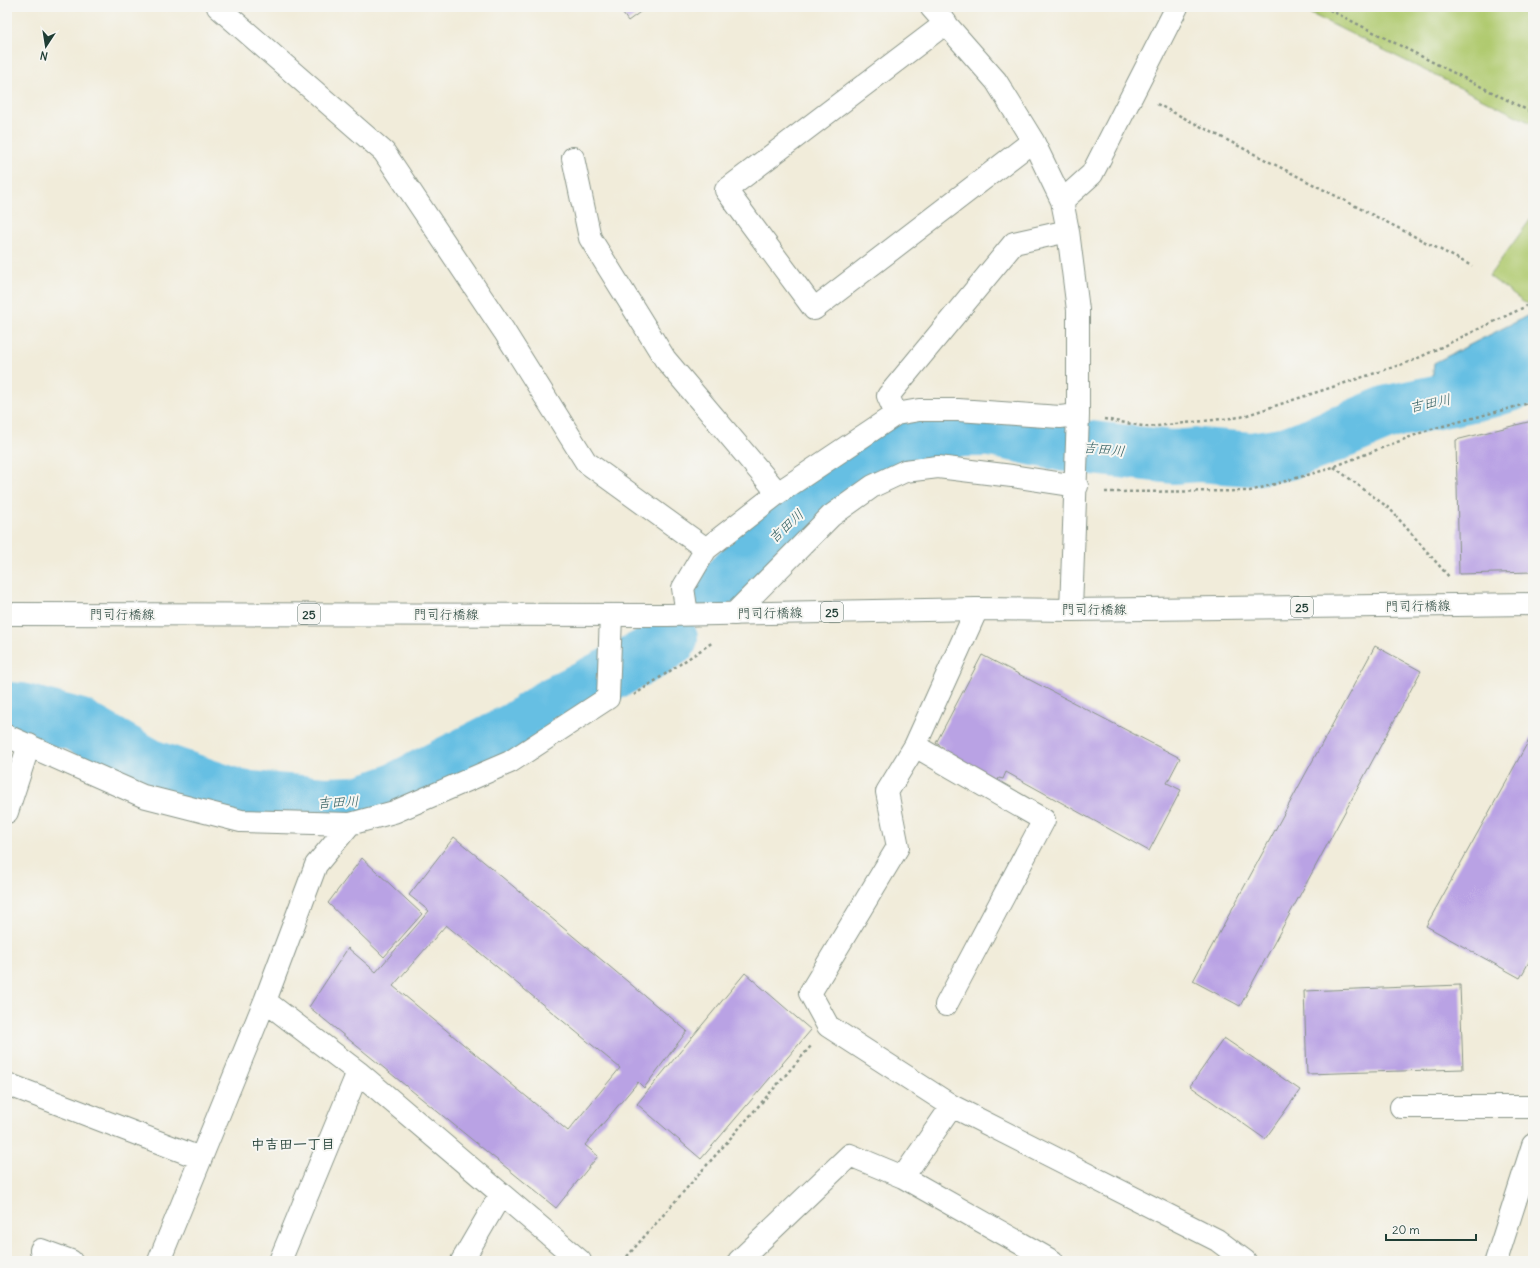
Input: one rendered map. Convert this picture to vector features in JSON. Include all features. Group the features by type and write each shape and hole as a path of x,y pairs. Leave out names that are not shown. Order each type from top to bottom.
{"street":[{"path":"218,7 384,152 504,331 586,462 706,549"},
{"path":"931,7 996,82 1033,141 1062,201 1068,231 1078,310 1077,479 1071,610"},
{"path":"1062,201 1092,174 1177,7"},
{"path":"946,23 726,190 814,309 1033,141"},
{"path":"573,158 590,238 665,359 778,493"},
{"path":"896,414 888,396 1014,243 1068,231"},
{"path":"687,614 683,588 706,549 778,493 896,414 919,410 958,410 1060,417 1078,424"},
{"path":"734,614 831,516 873,486 905,472 938,467 1077,479"},
{"name":"門司行橋線","path":"7,614 611,616 977,609 1071,610 1533,604"},
{"path":"977,609 915,746 887,792 898,847 810,993 828,1026 952,1106 1217,1240 1245,1261"},
{"path":"7,736 143,796 241,821 350,824 394,812 510,762 606,700 611,616"},
{"path":"7,812 29,745"},
{"path":"915,746 1044,820 946,1005"},
{"path":"159,1261 200,1158 266,1001 316,865 350,824"},
{"path":"266,1001 358,1072 580,1261"},
{"path":"280,1261 358,1072"},
{"path":"7,1084 200,1158"},
{"path":"903,1177 952,1106"},
{"path":"1401,1108 1533,1107"},
{"path":"1496,1261 1533,1145"},
{"path":"739,1261 850,1155 903,1177 1052,1261"},
{"path":"462,1261 501,1194"},
{"path":"41,1250 71,1261"}],"path":[{"path":"1324,7 1533,113"},
{"path":"1134,92 1472,266"},
{"path":"1078,424 1148,427 1241,417 1412,361 1533,304"},
{"path":"1105,492 1250,491 1334,467 1428,430 1533,402"},
{"path":"1334,467 1390,509 1451,578"},
{"path":"606,700 625,701 714,641"},
{"path":"623,1261 828,1026"}],"green space":[{"path":"1297,7 1533,7 1533,124"},
{"path":"1533,216 1533,305 1523,302 1489,276"}],"water":[{"path":"1533,313 1533,396 1428,422 1434,363"}],"building":[{"path":"618,7 647,7 628,21"},
{"path":"1532,421 1533,572 1459,574 1456,440"},
{"path":"1375,646 1421,671 1240,1006 1193,981"},
{"path":"982,655 1180,758 1167,783 1181,790 1149,851 1006,772 1003,779 999,778 996,785 939,755 944,748 936,743"},
{"path":"1533,733 1533,955 1520,978 1426,926"},
{"path":"454,837 687,1031 644,1088 638,1082 585,1145 598,1156 556,1208 309,1007 348,948 376,972 429,911 409,895","holes":["446,925 620,1068 568,1131 393,986"]},
{"path":"362,858 422,914 384,957 328,903"},
{"path":"745,973 811,1030 701,1159 637,1104"},
{"path":"1460,985 1463,1069 1307,1074 1304,991"},
{"path":"1224,1038 1300,1090 1265,1139 1190,1086"}],"waterway":[{"name":"吉田川","path":"718,591 803,509 876,458 909,441 930,433 964,430 991,430 1065,445 1173,457 1199,455 1252,459 1288,453 1389,412 1494,390 1533,377"},
{"name":"吉田川","path":"7,709 21,710 78,725 150,766 240,797 325,804 358,803 393,791 517,728 549,706 655,651 671,639"}],"district":[{"name":"中吉田一丁目","path":"293,1144"}]}
